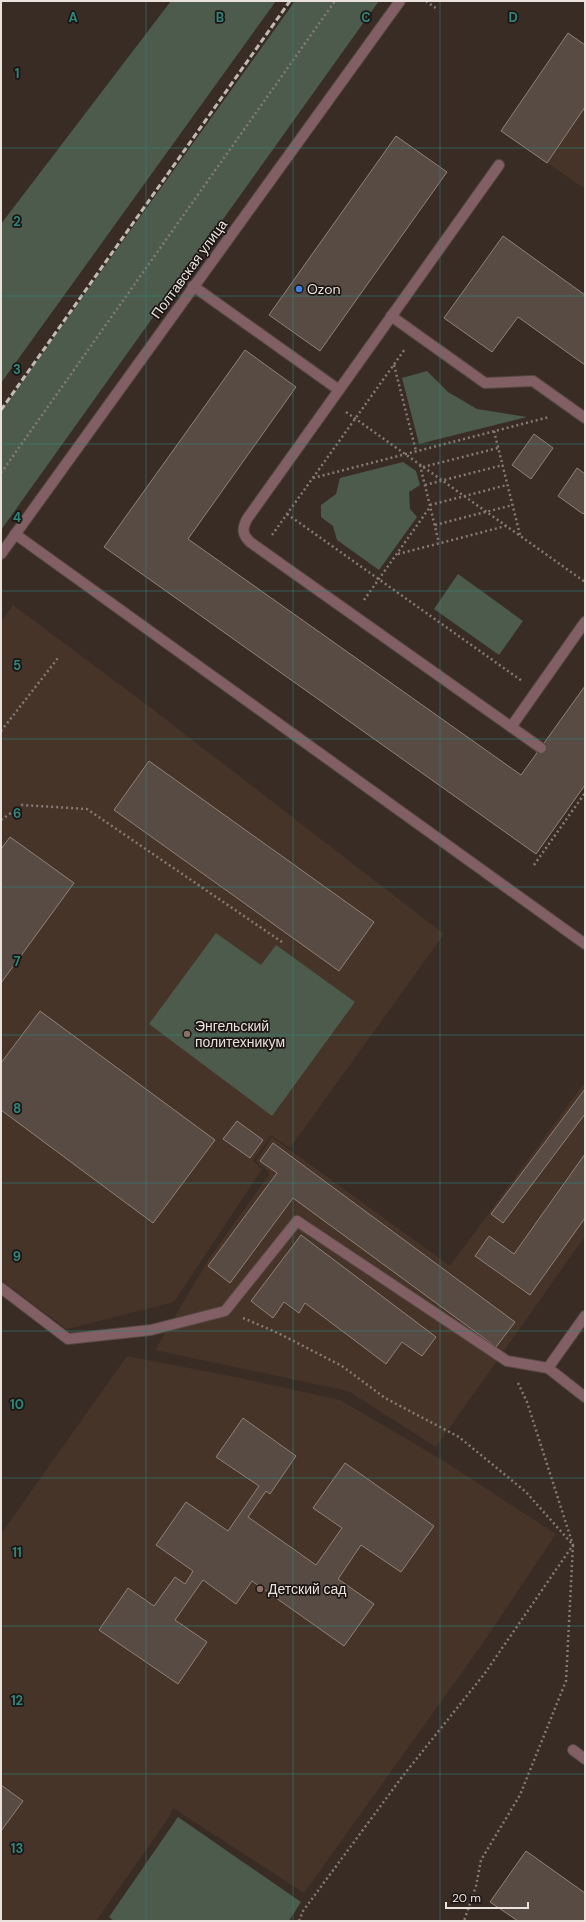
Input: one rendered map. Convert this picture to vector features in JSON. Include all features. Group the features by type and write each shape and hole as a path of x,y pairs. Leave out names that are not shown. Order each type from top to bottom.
{"street":[{"name":"Полтавская улица","path":"1,554 400,1"},
{"path":"499,165 330,401 242,528 244,536 262,550 541,748"},
{"path":"194,286 339,390"},
{"path":"391,316 485,383 533,381 585,418"},
{"path":"15,534 585,944"},
{"path":"510,727 585,622"},
{"path":"1,1288 68,1339 151,1330 225,1311 297,1221 507,1361 548,1368 585,1397"},
{"path":"548,1368 585,1316"},
{"path":"573,1750 585,1759"}],"path":[{"path":"1,473 335,1"},
{"path":"426,1 437,9"},
{"path":"262,550 415,334"},
{"path":"394,364 416,451"},
{"path":"330,401 585,582"},
{"path":"313,478 574,410"},
{"path":"494,431 520,536"},
{"path":"423,467 498,448"},
{"path":"420,465 440,543"},
{"path":"425,485 502,465"},
{"path":"353,616 430,506 507,485"},
{"path":"435,525 513,505"},
{"path":"287,514 536,691"},
{"path":"397,554 506,526"},
{"path":"1,731 58,658"},
{"path":"534,865 585,794"},
{"path":"1,820 22,805 87,809 282,942"},
{"path":"225,1311 278,1333 342,1366 385,1398 459,1437 526,1492 573,1545"},
{"path":"464,1921 476,1886 481,1860 520,1796 566,1681 573,1545 527,1402 507,1361"},
{"path":"300,1921 303,1911 402,1777 485,1673 573,1545"}],"shaded area":[{"path":"568,33 585,45 585,189 501,131"},
{"name":"Энгельский политехникум","path":"13,605 151,708 444,934 290,1148 271,1135 253,1161 262,1169 174,1302 67,1329 1,1280 1,622"},
{"path":"585,1082 585,1236 436,1447 348,1391 155,1350 209,1259 270,1173 256,1161 272,1137 450,1266"},
{"name":"Детский сад","path":"127,1356 245,1379 340,1400 444,1461 556,1534 483,1643 304,1893 173,1808 169,1817 96,1921 1,1921 1,1534"}],"green space":[{"path":"171,1 276,1 1,383 1,224"},
{"path":"295,1 379,1 1,530 1,411"},
{"path":"427,371 448,392 477,409 527,417 419,444 402,378"},
{"path":"403,462 416,471 420,485 409,492 410,509 417,517 379,570 337,540 333,526 321,517 321,505 336,494 340,478"},
{"path":"458,574 523,621 499,655 434,609"},
{"path":"216,933 261,965 276,945 355,1002 272,1116 149,1024"},
{"path":"178,1817 301,1902 289,1921 114,1921 109,1917"}],"building":[{"path":"568,33 585,45 585,107 547,163 501,131"},
{"path":"396,136 447,172 320,351 269,315"},
{"path":"503,236 585,295 585,365 518,317 492,352 444,318"},
{"path":"245,350 296,387 188,539 521,775 585,686 585,785 536,854 104,547"},
{"path":"534,434 553,448 531,479 512,465"},
{"path":"577,468 585,474 585,512 583,514 558,496"},
{"path":"149,761 374,922 339,971 114,810"},
{"path":"10,837 74,883 1,983 1,849"},
{"path":"40,1011 215,1140 153,1223 1,1110 1,1063"},
{"path":"585,1089 585,1114 503,1223 491,1214"},
{"path":"237,1121 263,1140 250,1158 223,1139"},
{"path":"273,1143 515,1322 496,1347 293,1198 230,1283 208,1266 277,1173 260,1161"},
{"path":"585,1154 585,1218 530,1295 475,1256 489,1236 514,1254"},
{"path":"301,1235 436,1337 422,1356 402,1342 386,1364 305,1303 299,1313 284,1302 273,1318 251,1301"},
{"path":"243,1418 296,1456 270,1494 266,1491 248,1517 316,1565 342,1528 313,1508 345,1463 434,1526 401,1572 361,1545 338,1579 374,1604 344,1646 252,1581 236,1604 203,1580 175,1620 207,1642 178,1684 99,1630 128,1588 154,1606 175,1577 185,1584 193,1571 156,1545 186,1502 228,1531 259,1486 216,1457"},
{"path":"1,1785 23,1801 1,1831"},
{"path":"526,1851 585,1893 585,1921 518,1921 490,1902"}],"railway":[{"path":"1,410 290,1"}],"place":[{"name":"Ozon","path":"299,289"},
{"name":"Энгельский политехникум","path":"187,1034"},
{"name":"Детский сад","path":"260,1589"}]}
